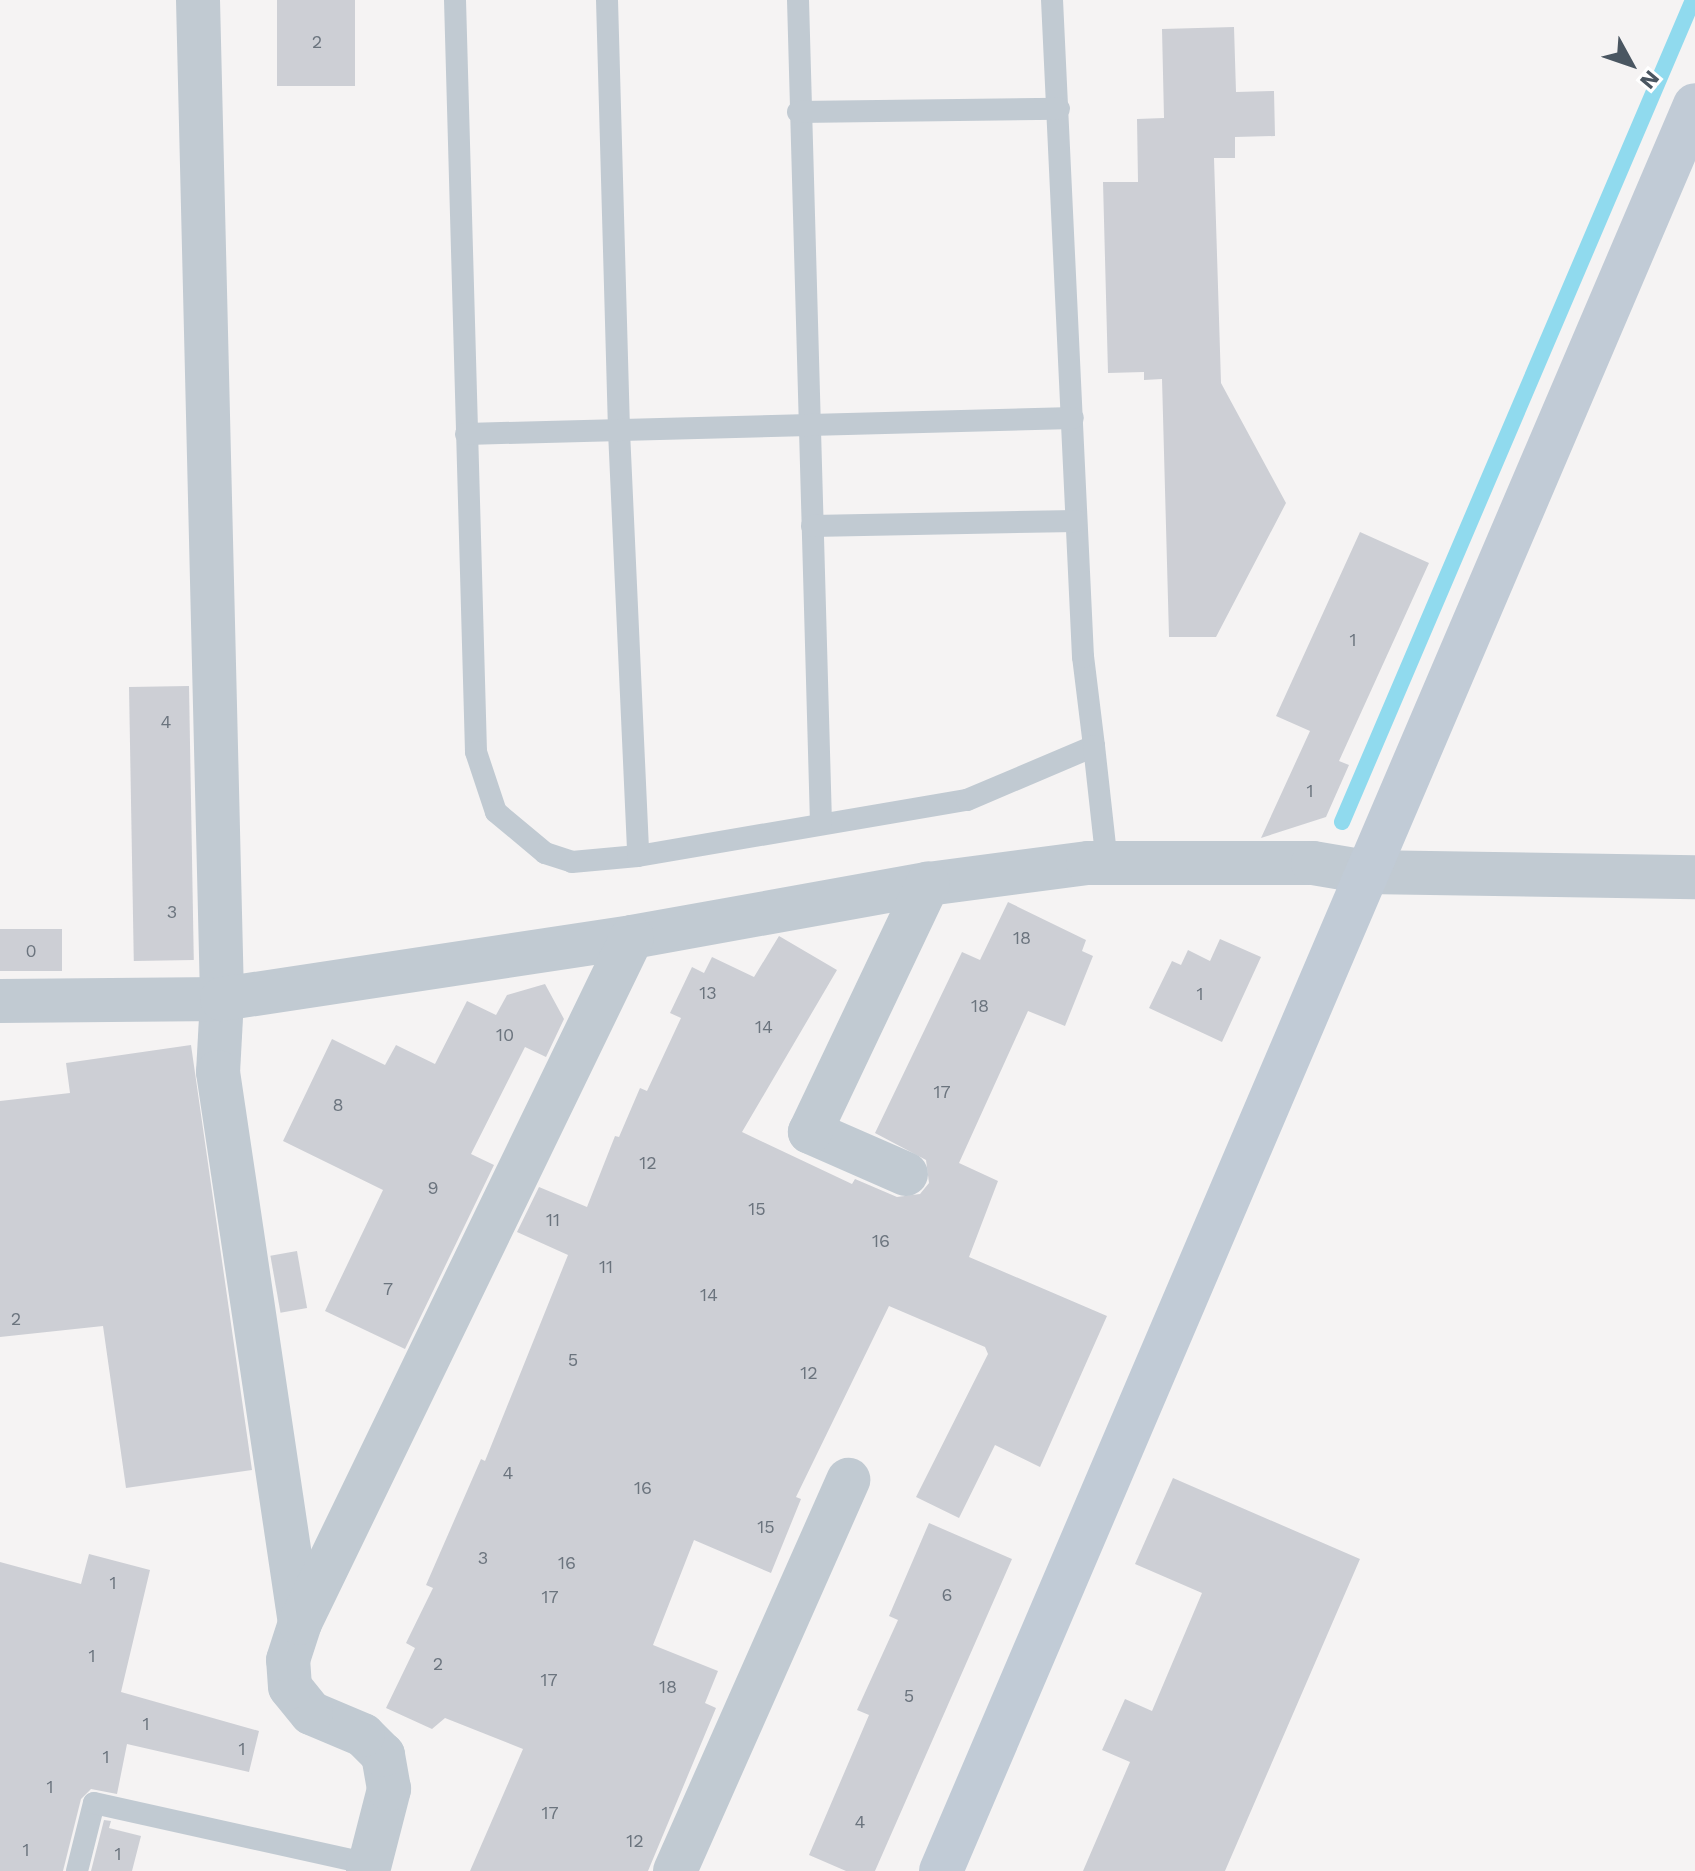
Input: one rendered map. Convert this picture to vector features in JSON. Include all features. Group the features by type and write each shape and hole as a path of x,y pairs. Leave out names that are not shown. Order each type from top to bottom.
{"street":[{"path":"198,0 222,999 218,1072 300,1623"},
{"path":"941,1871 1695,105"},
{"path":"0,1001 222,999 632,937 928,884 1107,864 1313,863 1366,872 1695,877"},
{"path":"906,1174 810,1132 928,884"},
{"path":"369,1868 389,1789 383,1755 363,1735 311,1713 290,1687 288,1660 300,1623 632,937"},
{"path":"675,1871 848,1480"}],"lane":[{"path":"455,0 476,752 484,785 496,812 545,853 572,862 638,856 821,822 967,800 1094,746"},
{"path":"607,0 619,431 638,856"},
{"path":"798,0 798,112 821,822"},
{"path":"1052,0 1076,521 1107,864"},
{"path":"798,112 1059,109"},
{"path":"466,434 1073,418"},
{"path":"812,526 1076,521"},
{"path":"77,1871 94,1803 318,1862 369,1868"}],"building":[{"path":"277,0 355,0 355,86 277,86"},
{"path":"1234,27 1236,92 1274,91 1275,136 1235,137 1235,158 1214,158 1221,383 1286,503 1216,637 1169,637 1162,379 1144,380 1144,372 1108,373 1103,182 1138,182 1137,119 1164,118 1162,29"},
{"path":"1360,532 1429,563 1339,761 1349,765 1326,817 1261,838 1310,731 1276,716"},
{"path":"189,686 194,960 134,961 129,687"},
{"path":"1008,902 1086,940 1082,951 1093,956 1065,1026 1028,1011 959,1163 998,1181 969,1257 1107,1316 1040,1467 995,1445 959,1518 916,1497 988,1354 985,1347 889,1306 796,1497 801,1499 771,1573 694,1540 653,1645 718,1671 705,1703 716,1708 648,1871 470,1871 523,1749 445,1718 432,1729 386,1708 415,1648 406,1643 433,1588 426,1585 481,1459 485,1461 568,1255 517,1232 539,1187 587,1207 615,1136 619,1137 640,1088 647,1091 681,1018 670,1013 692,967 704,973 712,957 754,977 779,936 837,970 742,1132 852,1184 855,1179 897,1197 920,1194 929,1183 926,1160 875,1133 962,952 980,960"},
{"path":"0,929 62,929 62,971 0,971"},
{"path":"1220,939 1261,957 1222,1042 1149,1008 1172,961 1181,965 1188,950 1210,961"},
{"path":"545,984 564,1019 546,1057 525,1047 471,1154 494,1165 405,1349 325,1311 383,1190 283,1141 332,1039 385,1065 396,1045 435,1064 467,1001 496,1015 507,995"},
{"path":"191,1045 252,1470 126,1488 103,1326 0,1337 0,1101 70,1093 66,1063"},
{"path":"297,1251 307,1308 280,1313 270,1256"},
{"path":"1173,1478 1360,1559 1225,1871 1083,1871 1130,1762 1102,1750 1125,1699 1152,1711 1202,1593 1135,1564"},
{"path":"929,1523 1012,1559 875,1871 846,1871 809,1855 869,1715 857,1710 898,1620 889,1616"},
{"path":"89,1554 150,1570 121,1692 259,1731 249,1772 127,1744 117,1794 91,1789 81,1799 63,1871 0,1871 0,1562 81,1584"},
{"path":"104,1820 111,1821 109,1828 141,1836 132,1871 91,1871"}],"waterway":[{"path":"1342,822 1693,0"}]}
